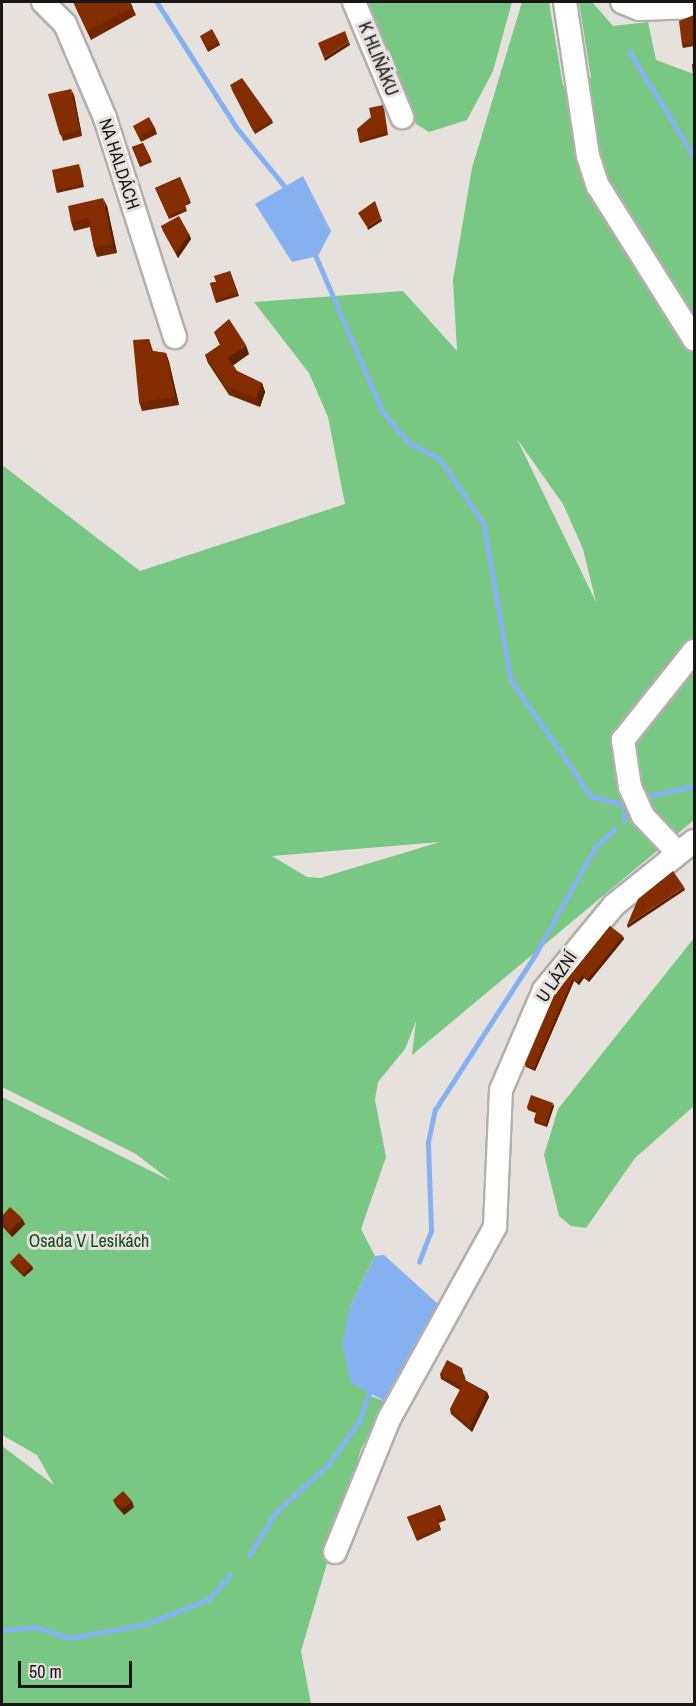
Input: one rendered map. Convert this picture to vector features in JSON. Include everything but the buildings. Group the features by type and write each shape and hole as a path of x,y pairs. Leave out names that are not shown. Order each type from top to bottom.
{"street":[{"name":"NA HALDÁCH","path":"43,2 65,24 105,118 175,337"},
{"name":"K HLIŇÁKU","path":"354,2 402,117"},
{"path":"565,2 588,156 598,186 694,339"},
{"path":"622,2 639,9 694,7"},
{"path":"686,847 643,816 630,787 623,740 694,651"},
{"name":"U LÁZNÍ","path":"335,1552 388,1419 495,1227 501,1090 544,990 614,905 686,847"}],"green space":[{"path":"361,2 512,2 493,71 467,120 429,132 416,124"},
{"name":"Osada V Lesíkách","path":"522,2 549,2 563,86 591,78 579,2 592,2 613,26 648,22 656,60 694,74 694,820 412,1055 416,1021 405,1049 378,1082 375,1100 386,1157 361,1229 375,1256 350,1307 371,1396 386,1402 361,1449 301,1651 311,1704 2,1704 2,1446 54,1485 37,1455 2,1435 2,1097 171,1181 136,1154 2,1087 2,465 140,571 345,504 328,417 309,373 254,302 403,291 457,351 453,280 472,168","holes":["517,439 563,504 583,549 596,602","440,842 320,878 307,877 272,856"]},
{"path":"694,938 694,1106 635,1158 586,1228 571,1226 559,1216 544,1155 558,1109"}],"water":[{"path":"303,176 331,231 318,256 292,262 255,204"},
{"path":"384,1255 438,1304 386,1402 351,1383 342,1344 350,1307 375,1256"}],"waterway":[{"path":"157,2 237,128 287,189"},
{"path":"630,52 694,156"},
{"path":"315,254 383,412 408,442 440,459 484,524 511,680 591,796 624,805"},
{"path":"643,797 694,786"},
{"path":"624,822 625,805"},
{"path":"419,1262 431,1230 428,1142 435,1110 535,955 596,846 615,829"},
{"path":"249,1555 276,1512 329,1464 359,1421 370,1391"},
{"path":"2,1630 36,1627 70,1638 146,1624 209,1599 230,1576"}]}
